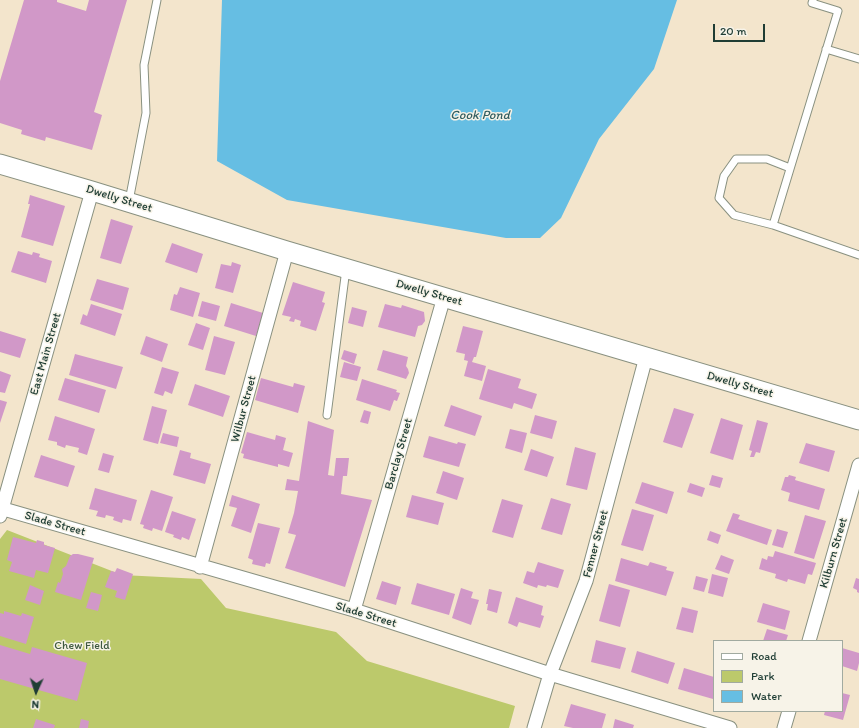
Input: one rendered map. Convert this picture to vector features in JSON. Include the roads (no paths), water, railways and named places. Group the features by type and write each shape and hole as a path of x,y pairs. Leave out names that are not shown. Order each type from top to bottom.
{"main road":[{"name":"Dwelly Street","path":"0,164 287,251 859,420"}],"street":[{"name":"East Main Street","path":"1,511 92,191"},
{"name":"Wilbur Street","path":"200,567 287,251"},
{"name":"Barclay Street","path":"354,610 444,297"},
{"name":"Fenner Street","path":"534,728 550,674 586,581 646,357"},
{"name":"Kilburn Street","path":"809,640 859,465"},
{"name":"Slade Street","path":"1,511 354,610 550,674 730,728"},
{"path":"784,728 789,712"}],"lane":[{"path":"129,202 146,113 144,66 157,0"},
{"path":"773,226 838,11 812,3 813,0"},
{"path":"826,49 859,59"},
{"path":"790,168 767,159 736,159 724,176 719,198 734,215 773,226 859,255"},
{"path":"327,415 346,268"}],"water":[{"name":"Cook Pond","path":"222,0 677,0 654,69 599,139 561,218 540,238 506,238 287,200 217,161"}],"park label":[{"name":"Chew Field","path":"82,646"}]}
